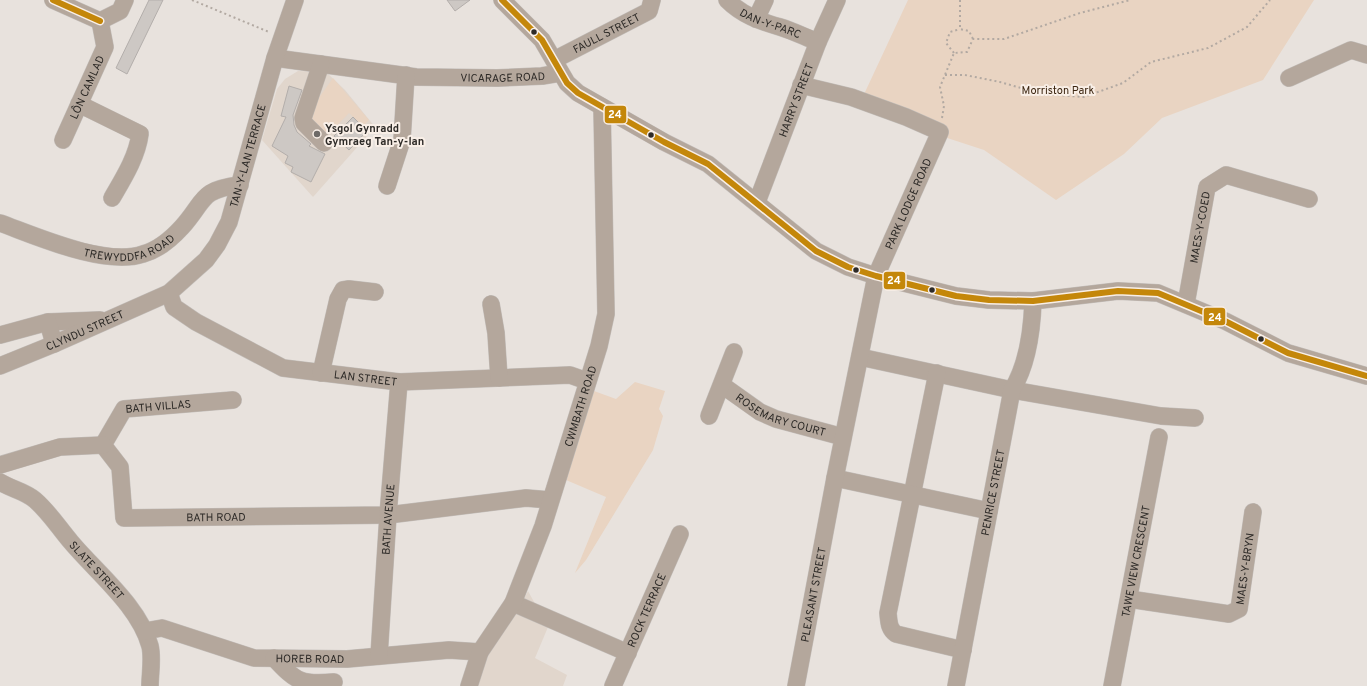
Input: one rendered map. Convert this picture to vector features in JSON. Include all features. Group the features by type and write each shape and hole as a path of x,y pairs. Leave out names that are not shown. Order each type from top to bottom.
{"street":[{"path":"53,0 100,21 120,11 126,0"},
{"name":"TAN-Y-LAN TERRACE","path":"169,292 206,260 217,245 228,222 240,185 275,58 296,0"},
{"path":"502,0 542,40 557,66"},
{"name":"FAULL STREET","path":"557,66 648,11 652,0"},
{"name":"DAN-Y-PARC","path":"727,0 737,10 756,20 818,42"},
{"path":"756,20 765,0"},
{"name":"HARRY STREET","path":"757,202 818,42 837,0"},
{"name":"LÔN CAMLAD","path":"63,140 105,47 100,21"},
{"path":"1289,78 1351,50 1367,55"},
{"name":"VICARAGE ROAD","path":"275,58 406,75 497,78 542,76 557,66 566,83 578,93 602,108 708,164 816,251 848,267 876,276 956,296 989,300 1033,301 1118,292 1158,293 1186,304 1288,353 1367,376"},
{"path":"321,64 303,118 304,123 324,143"},
{"path":"387,186 402,140 406,75"},
{"path":"801,86 851,97 906,116 940,132"},
{"path":"80,104 140,134 139,142 126,174 112,198"},
{"name":"CWMBATH ROAD","path":"469,686 480,652 513,603 550,500 599,346 606,314 602,108"},
{"name":"PARK LODGE ROAD","path":"876,276 940,132"},
{"name":"MAES-Y-COED","path":"1186,304 1207,187 1226,175 1309,199"},
{"name":"TREWYDDFA ROAD","path":"0,222 68,249 119,257 143,254 167,242 183,227 200,202 211,191 240,185"},
{"path":"843,436 876,276"},
{"path":"322,373 338,299 343,290 375,292"},
{"name":"LAN STREET","path":"169,292 174,307 283,368 399,382 570,374 587,381"},
{"name":"CLYNDU STREET","path":"0,366 54,344 169,292"},
{"name":"PENRICE STREET","path":"956,686 1012,390 1021,376 1032,325 1033,301"},
{"path":"491,304 496,333 499,378"},
{"path":"0,335 48,322 107,320"},
{"path":"48,322 54,344"},
{"path":"709,416 734,352"},
{"path":"860,357 1012,390 1161,416 1195,418"},
{"path":"937,373 888,614 891,630 904,637 962,650"},
{"name":"BATH AVENUE","path":"380,656 388,514 399,382"},
{"name":"ROSEMARY COURT","path":"722,385 760,412 776,419 843,436"},
{"name":"BATH VILLAS","path":"103,445 124,409 233,400"},
{"name":"PLEASANT STREET","path":"796,686 843,436"},
{"name":"TAWE VIEW CRESCENT","path":"1112,686 1158,437"},
{"path":"0,465 60,447 103,445"},
{"name":"BATH ROAD","path":"103,445 120,466 124,518 388,514 526,498 550,500"},
{"path":"835,478 989,511"},
{"name":"SLATE STREET","path":"0,482 20,490 35,500 71,542 113,587 145,631 151,648 150,686"},
{"name":"MAES-Y-BRYN","path":"1129,599 1229,614 1239,609 1253,512"},
{"name":"ROCK TERRACE","path":"613,686 680,534"},
{"path":"513,603 628,653"},
{"name":"HOREB ROAD","path":"145,631 162,628 254,658 347,659 449,650 480,652"},
{"path":"274,658 290,676 302,682 316,684 334,682"}],"path":[{"path":"192,0 283,37"},
{"path":"960,0 960,29"},
{"path":"973,39 1004,39 1080,14 1130,0"},
{"path":"945,75 964,75 1000,82 1042,94 1084,97 1123,83 1151,62 1208,48 1247,27 1270,0"},
{"path":"960,29 969,31 973,39 967,52 954,52 946,43 950,32 960,29"},
{"path":"940,132 944,106 940,87 954,52"}],"shaded area":[{"name":"Ysgol Gynradd Gymraeg Tan-y-lan","path":"298,71 326,72 345,90 375,127 313,197 262,140 277,89 285,79"},
{"path":"528,591 548,627 535,658 567,675 563,686 478,686 487,655 517,613"}],"green space":[{"name":"Morriston Park","path":"908,0 1314,0 1263,80 1162,118 1124,154 1056,200 984,150 935,134 859,105"},
{"path":"333,78 369,120 363,126 349,113 325,138 307,119 316,102"},
{"path":"635,382 665,391 659,409 663,416 653,450 586,560 575,573 606,497 566,480 594,391 616,399"}],"building":[{"path":"149,0 163,0 127,74 116,68"},
{"path":"447,0 470,0 455,11"},
{"path":"289,86 302,90 293,115 294,125 297,132 311,144 309,146 325,154 311,182 291,172 293,167 285,163 288,156 272,146 286,117 281,116"},
{"path":"353,117 367,131 349,150 334,136"}],"transit line":[{"name":"24","path":"53,0 100,21"},
{"name":"24","path":"502,0 542,40 567,83 578,93 664,142 708,164 816,251 848,267 876,276 956,296 989,300 1033,301 1118,291 1158,293 1225,321 1288,353 1367,376"}],"place":[{"name":"Ysgol Gynradd Gymraeg Tan-y-lan","path":"317,134"}]}
